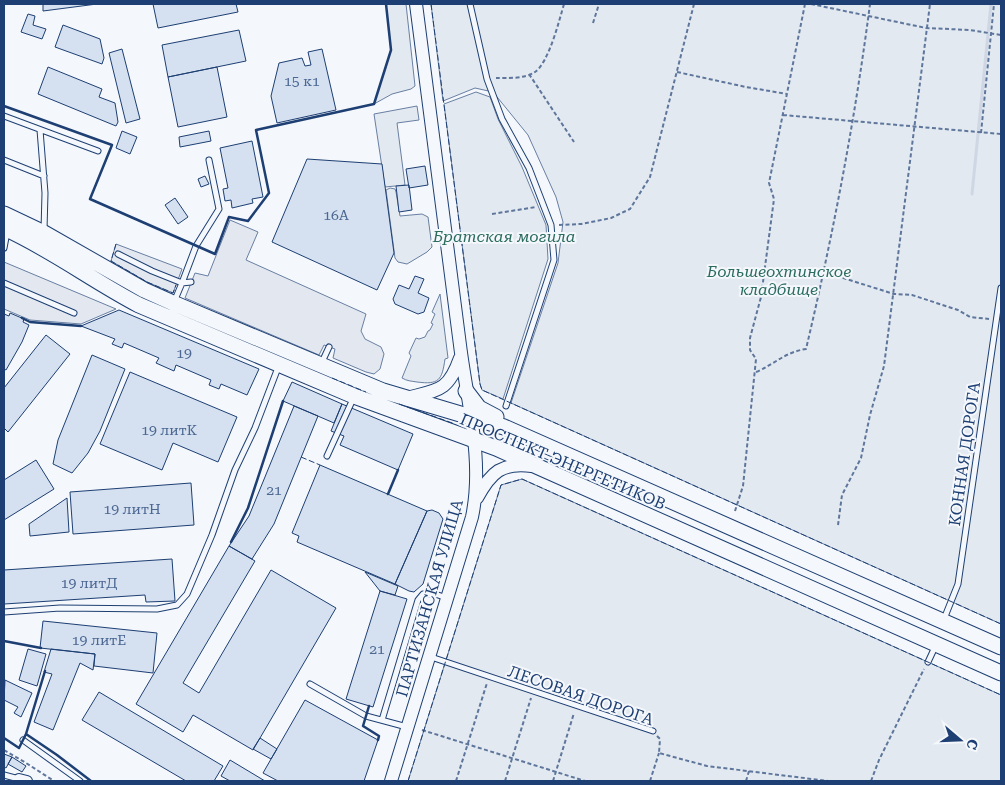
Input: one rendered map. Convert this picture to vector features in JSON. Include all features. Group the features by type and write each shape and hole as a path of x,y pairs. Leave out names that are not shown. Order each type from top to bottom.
{"main road":[{"name":"ПРОСПЕКТ ЭНЕРГЕТИКОВ","path":"4,214 44,233 144,290 173,303 321,365 406,398 504,427 1001,647"},
{"name":"ПРОСПЕКТ ЭНЕРГЕТИКОВ","path":"6,229 138,305 354,396 496,448 1001,673"},
{"path":"466,391 473,402 486,412 531,432 540,442"}],"street":[{"name":"ПАРТИЗАНСКАЯ УЛИЦА","path":"391,781 448,598 476,500 474,440 461,356 416,4"},
{"path":"406,398 435,391 445,385 451,380 461,356"},
{"path":"476,500 484,486 500,469 510,465 538,467"}],"lane":[{"path":"470,4 487,79 502,119 529,168 551,225 554,260 506,406"},
{"path":"4,116 98,151"},
{"path":"40,130 44,176 44,233"},
{"path":"4,160 44,176"},
{"path":"173,303 196,246 219,209 209,160"},
{"path":"4,248 6,229"},
{"path":"118,254 152,272 182,283 191,282"},
{"path":"4,283 74,313"},
{"name":"КОННАЯ ДОРОГА","path":"943,621 958,584 1001,288"},
{"path":"321,365 329,347"},
{"path":"4,612 60,608 157,609 177,605 187,594 212,535 235,470 255,428 279,364"},
{"path":"327,456 354,396"},
{"path":"382,720 418,600 424,594 435,594 448,598"},
{"path":"928,662 936,644"},
{"name":"ЛЕСОВАЯ ДОРОГА","path":"430,656 653,732"},
{"path":"310,684 366,716 408,727"},
{"path":"23,740 80,781"},
{"path":"4,775 23,780"}],"path":[{"path":"487,79 520,77 534,72 546,57 564,4"},
{"path":"593,23 600,4"},
{"path":"551,225 581,224 611,218 630,209 650,177 694,4"},
{"path":"735,511 743,486 755,372 756,359 750,350 750,338 761,297 774,199 769,183 805,4"},
{"path":"811,4 926,28 970,30 1001,35"},
{"path":"755,372 768,367 792,352 806,349 848,154 870,4"},
{"path":"838,525 842,495 861,458 870,415 884,366 930,4"},
{"path":"981,132 994,4"},
{"path":"677,72 787,94"},
{"path":"529,74 574,142"},
{"path":"783,115 1001,134"},
{"path":"492,214 544,206"},
{"path":"824,272 894,294 912,295 958,310 970,317 996,319"},
{"path":"871,781 879,760 928,662"},
{"path":"456,781 489,676"},
{"path":"504,781 533,691"},
{"path":"553,781 577,706"},
{"path":"422,730 585,781"},
{"name":"ЛЕСОВАЯ ДОРОГА","path":"653,732 660,740 659,753"},
{"path":"4,750 54,781"},
{"path":"650,781 659,753 708,766 828,781"},
{"path":"746,781 749,771"},
{"path":"794,781 796,776"}],"green space":[{"path":"386,4 406,4 415,86 411,89 392,94 374,104 391,50"},
{"name":"Большеохтинское кладбище","path":"431,4 1001,4 1001,624 511,403 558,263 563,222 556,197 528,135 493,92 475,88 443,101"},
{"name":"Братская могила","path":"476,92 490,97 546,225 548,259 503,399 482,390 480,384 444,104"},
{"path":"417,106 419,120 397,123 405,185 385,187 374,114"},
{"path":"390,188 395,189 400,216 422,214 428,217 432,247 407,264 398,262 395,258 386,190"},
{"path":"440,294 448,358 445,359 441,376 435,382 430,383 406,380 402,378 411,356 409,353 416,338 425,337 430,330 435,314 432,312"},
{"path":"522,479 1001,695 1001,781 408,781 501,485"}],"shaded area":[{"path":"230,220 258,232 246,260 366,314 361,331 365,339 381,347 384,354 380,369 374,374 333,358 335,349 324,345 319,355 185,298 195,273 208,276"},
{"path":"116,244 182,269 173,293 147,282 111,261"},
{"path":"4,262 116,309 81,324 30,320 4,309"}],"building":[{"path":"43,4 97,4 43,11"},
{"path":"153,4 236,4 238,12 158,28"},
{"path":"28,14 35,16 33,25 46,29 42,39 21,32"},
{"path":"63,25 100,39 104,58 102,64 55,47"},
{"path":"239,30 246,61 168,77 162,45"},
{"path":"122,49 140,119 126,123 109,53"},
{"path":"322,49 336,110 277,123 271,96 279,63 302,58 305,66 311,65 308,52"},
{"path":"48,67 102,89 99,97 115,103 118,122 116,126 38,94"},
{"path":"217,67 227,117 178,127 168,77"},
{"path":"122,131 137,137 130,154 116,148"},
{"path":"209,131 211,141 180,147 179,137"},
{"path":"252,141 263,197 252,199 253,203 232,208 231,200 225,201 223,189 228,188 220,148"},
{"path":"307,159 382,164 394,253 377,290 272,242"},
{"path":"425,166 428,185 409,188 406,169"},
{"path":"205,176 209,184 201,187 198,179"},
{"path":"409,185 412,210 399,212 396,186"},
{"path":"175,198 188,217 178,224 165,205"},
{"path":"415,276 424,279 418,293 429,298 424,312 418,314 395,304 393,299 399,285 409,289"},
{"path":"119,310 259,369 247,395 221,384 219,389 209,385 211,380 176,365 174,371 156,363 159,358 124,343 122,348 112,344 115,339 81,326"},
{"path":"10,313 24,319 23,322 29,325 22,342 6,370 4,369 4,314 9,316"},
{"path":"46,335 70,354 8,432 4,428 4,388"},
{"path":"92,355 125,369 100,431 88,453 72,473 53,464 58,440"},
{"path":"130,372 237,417 218,462 173,443 162,470 100,444"},
{"path":"292,382 342,404 334,423 283,401"},
{"path":"342,404 413,434 398,470 340,445 344,436 331,431"},
{"path":"294,406 318,416 274,524 252,559 229,546 249,516"},
{"path":"36,460 54,489 4,520 4,480"},
{"path":"320,465 427,511 395,584 297,542 299,536 292,533"},
{"path":"191,483 194,525 73,534 70,492"},
{"path":"67,498 69,532 30,536 29,524"},
{"path":"432,510 439,513 443,519 423,584 414,592 409,591 395,584 427,511"},
{"path":"229,546 255,561 183,683 199,693 271,570 336,608 253,750 193,715 183,732 136,704"},
{"path":"172,559 175,601 146,602 145,595 4,604 4,570"},
{"path":"365,572 398,586 395,595 380,591"},
{"path":"380,591 407,599 373,707 346,699"},
{"path":"43,621 157,633 153,673 94,666 95,654 40,648"},
{"path":"28,649 46,654 37,686 19,680"},
{"path":"51,649 95,654 93,670 80,663 53,730 34,722 52,674 44,672"},
{"path":"5,680 32,693 21,717 14,713 18,707 4,700"},
{"path":"99,692 223,766 214,781 186,781 82,720"},
{"path":"305,700 378,740 364,781 278,781 263,773"},
{"path":"260,738 277,749 271,759 253,749"},
{"path":"4,754 12,757 6,768 4,767"},
{"path":"12,757 26,766 22,772 8,764"},
{"path":"230,760 265,781 230,781 221,776"}],"waterway":[{"path":"972,194 991,4"}],"fence":[{"path":"431,4 482,390 1001,624"},
{"path":"116,244 111,261 147,282 173,293 176,285"},
{"path":"332,378 366,392"},
{"path":"399,404 455,424"},
{"path":"505,441 651,505"},
{"path":"301,457 320,465"},
{"path":"408,781 501,485 522,479 1001,695"}],"wall":[{"path":"4,106 112,145 90,199 215,254 229,217 248,221 269,193 256,130 374,104 391,50 386,4"},
{"path":"22,318 30,322 81,326"},
{"path":"231,542 248,508 283,401"},
{"path":"388,494 398,470"},
{"path":"4,641 41,648"},
{"path":"4,738 19,748 26,734 45,671"},
{"path":"369,706 363,726 379,736 378,740"},
{"path":"26,734 91,781"}]}
